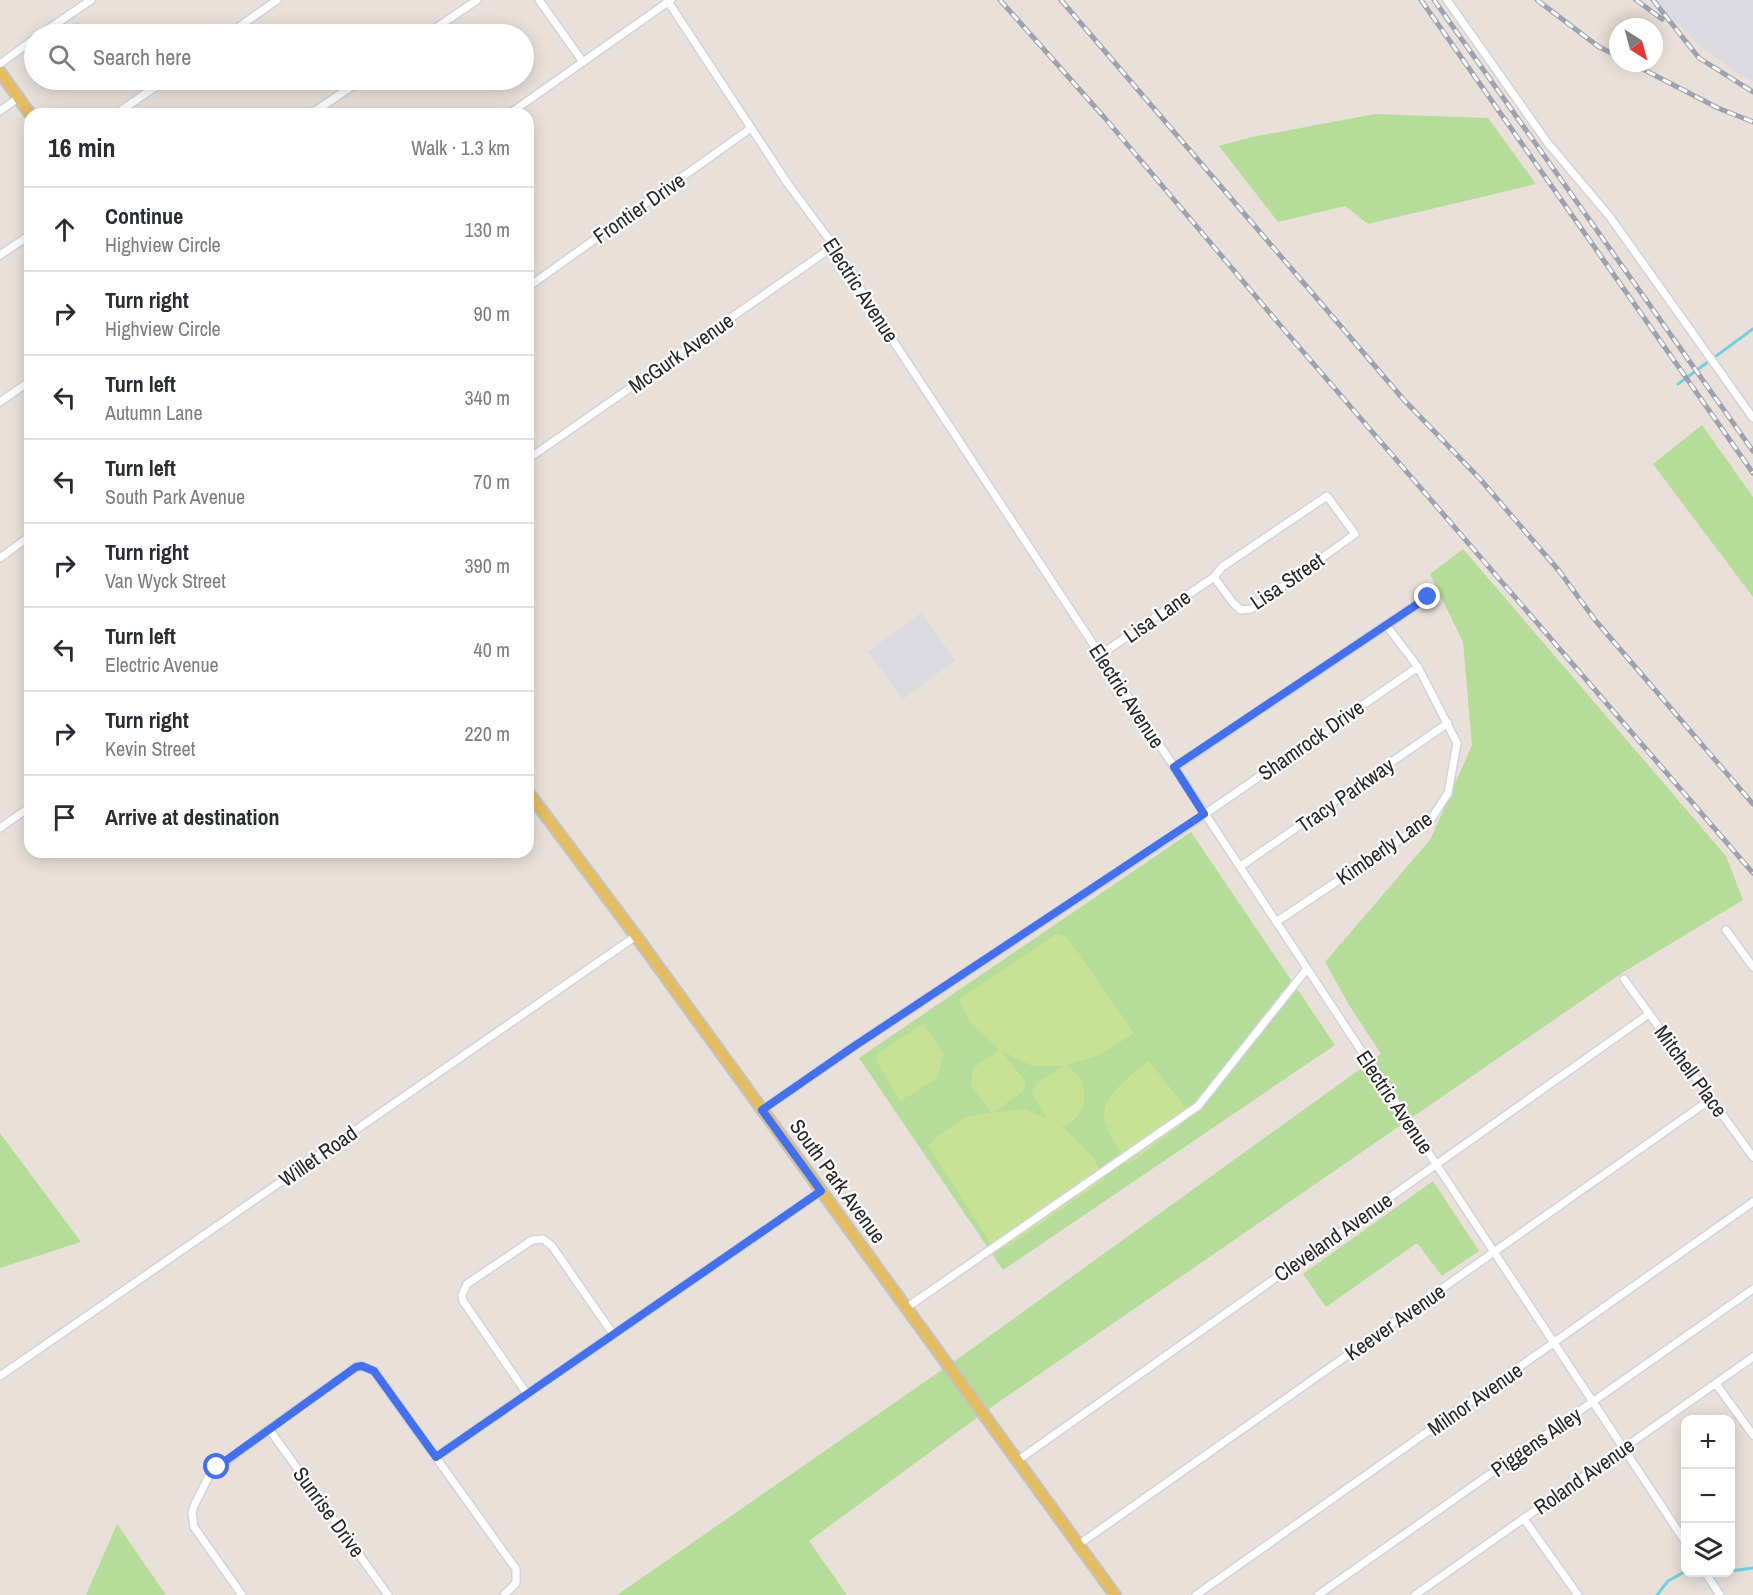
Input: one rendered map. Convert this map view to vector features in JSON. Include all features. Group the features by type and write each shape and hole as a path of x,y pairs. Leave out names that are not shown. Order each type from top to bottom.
{"main road":[{"path":"0,72 26,108"},
{"name":"South Park Avenue","path":"534,800 636,936 1115,1595"}],"street":[{"path":"56,24 91,0"},
{"path":"243,24 277,0"},
{"path":"442,24 477,0"},
{"path":"539,0 583,62"},
{"path":"1447,0 1547,142 1610,217 1753,418"},
{"path":"518,108 669,1"},
{"name":"Electric Avenue","path":"669,1 788,184 834,246 884,327 1241,867 1306,970 1681,1536"},
{"path":"0,64 24,46"},
{"path":"125,108 151,90"},
{"path":"320,108 346,90"},
{"path":"0,111 18,98"},
{"name":"Frontier Drive","path":"534,283 751,128"},
{"path":"0,255 24,239"},
{"name":"McGurk Avenue","path":"534,455 834,246"},
{"path":"0,402 24,385"},
{"name":"Lisa Street","path":"1327,496 1355,534 1251,609 1241,610 1214,577 1222,567 1327,496"},
{"path":"0,558 24,540"},
{"name":"Lisa Lane","path":"1100,655 1214,577"},
{"path":"1174,767 1428,597"},
{"name":"Kimberly Lane","path":"1276,922 1431,819 1448,793 1457,743 1418,667 1386,625"},
{"name":"Shamrock Drive","path":"762,1110 1204,814 1418,667"},
{"name":"Tracy Parkway","path":"1241,867 1448,723"},
{"path":"0,828 24,811"},
{"path":"1726,930 1753,968"},
{"name":"Willet Road","path":"0,1376 636,936"},
{"path":"906,1308 1198,1106 1306,970"},
{"name":"Mitchell Place","path":"1624,979 1753,1157"},
{"name":"Cleveland Avenue","path":"1017,1461 1649,1014"},
{"name":"Keever Avenue","path":"1078,1545 1711,1099"},
{"path":"436,1457 821,1191"},
{"name":"Milnor Avenue","path":"1196,1595 1753,1202"},
{"path":"527,1394 463,1301 462,1295 467,1284 532,1240 543,1239 552,1246 614,1334"},
{"name":"Piggens Alley","path":"1318,1595 1753,1288"},
{"name":"Roland Avenue","path":"1415,1595 1426,1592 1524,1519 1753,1357"},
{"path":"242,1595 197,1533 192,1520 192,1513 210,1474 356,1367 362,1366 374,1371 516,1569 516,1583 504,1595"},
{"path":"1716,1384 1753,1435"},
{"name":"Sunrise Drive","path":"269,1429 388,1595"},
{"path":"1524,1519 1578,1595"},
{"path":"1708,1577 1720,1595"}],"shaded area":[{"path":"1654,0 1753,0 1753,81 1738,74 1703,48"},
{"path":"921,613 955,660 903,699 868,652"}],"green space":[{"path":"1375,114 1488,118 1536,184 1368,224 1345,206 1278,222 1219,146 1252,137"},
{"path":"1702,425 1753,497 1753,597 1653,464"},
{"path":"1463,549 1726,856 1743,900 1622,973 993,1406 809,1541 847,1595 617,1595 959,1358 1381,1054 1349,1005 1325,962 1430,840 1472,745 1463,642 1430,574"},
{"path":"1191,832 1335,1045 1003,1270 859,1058"},
{"path":"1056,934 1067,937 1134,1033 1100,1055 1067,1065 1081,1079 1085,1095 1082,1110 1074,1120 1062,1127 1094,1158 1104,1180 1006,1248 992,1245 928,1146 937,1136 968,1116 992,1113 971,1086 973,1068 999,1050 970,1022 959,1000","holes":["1001,1051 1032,1066 1064,1066 1037,1083 1032,1094 1047,1119 1025,1109 993,1113 1023,1091 1026,1082"]},
{"path":"923,1024 944,1053 937,1078 900,1101 877,1062 876,1055"},
{"path":"1149,1061 1185,1107 1182,1124 1128,1165 1110,1134 1104,1114 1111,1096"},
{"path":"0,1133 81,1242 0,1268"},
{"path":"1433,1181 1479,1251 1442,1276 1417,1243 1326,1307 1303,1274"},
{"path":"117,1524 166,1595 86,1595"}],"waterway":[{"path":"1678,384 1753,329"},
{"path":"1735,1570 1753,1568"},
{"path":"1657,1595 1668,1581 1681,1574"}],"railway":[{"path":"1000,0 1104,117 1280,325 1753,873"},
{"path":"1061,0 1404,400 1480,479 1560,572 1595,620 1753,804"},
{"path":"1421,0 1753,473"},
{"path":"1434,0 1753,451"},
{"path":"1537,0 1599,47 1609,52"},
{"path":"1636,0 1661,18"},
{"path":"1653,0 1699,58 1753,92"},
{"path":"1648,72 1718,108 1753,122"}],"route":[{"path":"217,1467 356,1367 362,1366 374,1371 436,1457 821,1191 762,1110 1204,814 1174,767 1428,597"}]}
